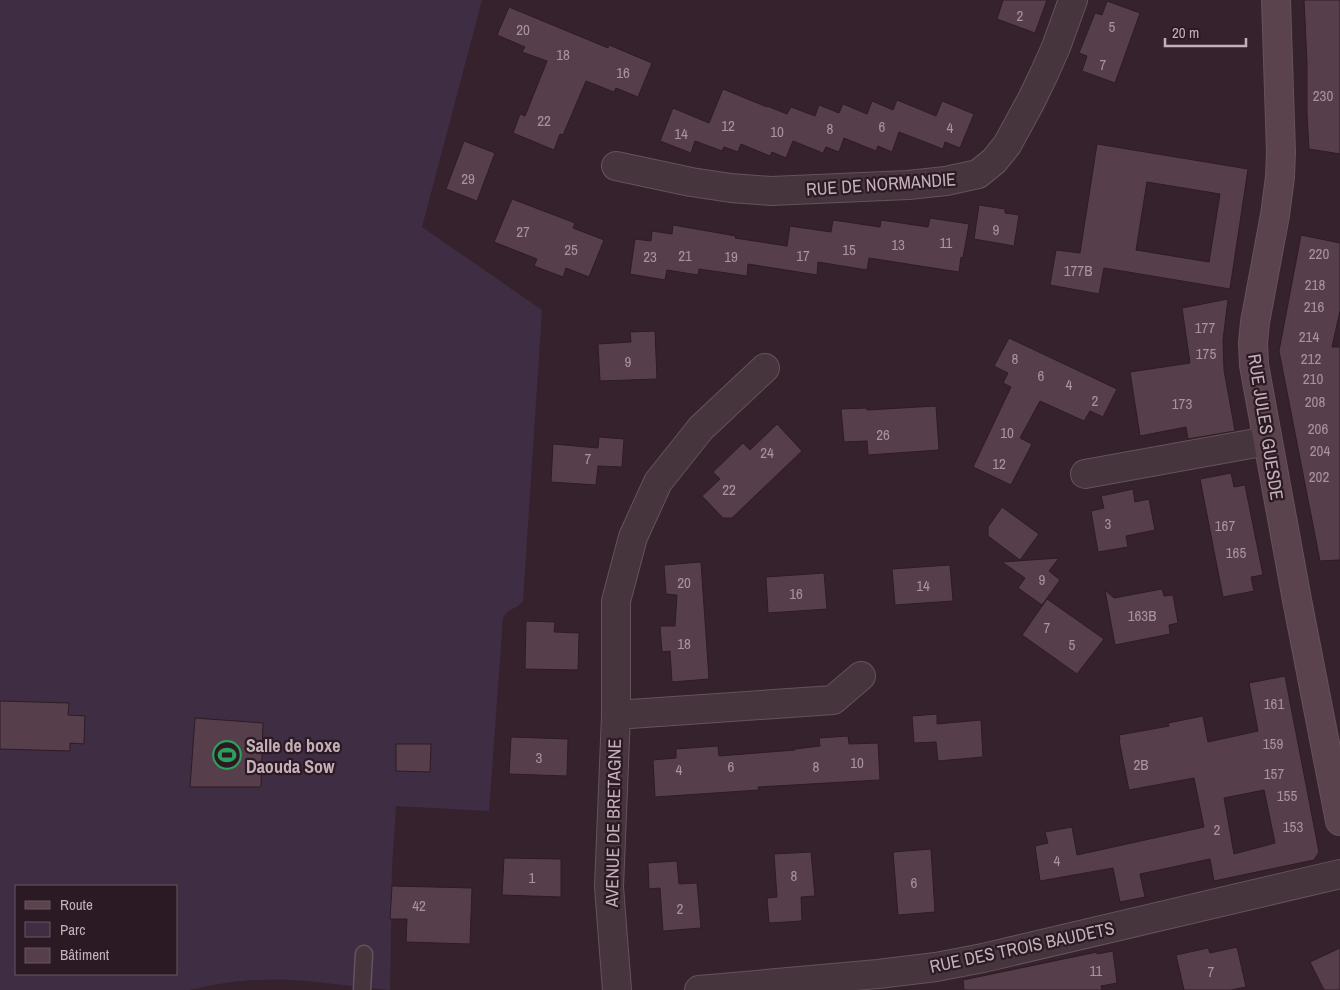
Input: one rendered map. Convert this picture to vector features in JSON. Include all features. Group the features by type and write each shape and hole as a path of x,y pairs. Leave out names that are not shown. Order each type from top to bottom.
{"main road":[{"name":"RUE JULES GUESDE","path":"1276,0 1281,152 1280,177 1275,215 1255,322 1253,343 1254,365 1301,625 1340,821"}],"street":[{"name":"RUE DE NORMANDIE","path":"616,166 691,182 771,191 908,185 946,181 978,174 994,161 1007,145 1031,101 1052,56 1073,0"},
{"name":"AVENUE DE BRETAGNE","path":"618,990 609,887 616,715 616,601 634,537 658,482 701,428 765,368"},
{"path":"1085,474 1267,441"},
{"name":"AVENUE DE BRETAGNE","path":"616,715 833,700 861,676"},
{"name":"RUE DES TROIS BAUDETS","path":"699,990 936,967 983,958 1340,874"}],"lane":[{"path":"362,990 364,954"}],"green space":[{"path":"0,0 482,0 422,227 542,310 523,601 507,612 503,618 489,811 396,806 392,867 390,990 274,979 232,982 189,990 0,990"}],"building":[{"path":"1003,0 1047,0 1035,33 997,19"},
{"path":"1304,0 1340,0 1340,154 1309,149"},
{"path":"1107,1 1140,13 1115,83 1082,71 1087,56 1079,53 1095,13 1102,15"},
{"path":"509,7 608,48 609,45 652,63 638,97 616,88 614,92 586,81 563,135 560,134 554,150 513,133 520,114 525,116 547,61 522,52 525,47 497,35"},
{"path":"723,89 787,114 791,107 815,116 819,105 839,113 843,104 867,114 872,101 893,110 897,100 936,116 942,101 974,114 960,148 945,142 943,149 899,132 892,152 878,146 876,151 844,138 839,152 826,147 823,153 793,141 786,158 772,152 770,156 741,144 738,152 724,147 722,151 695,141 691,153 660,141 673,108 709,123"},
{"path":"464,141 495,153 477,201 446,189"},
{"path":"1097,144 1248,169 1230,289 1104,268 1099,294 1050,285 1056,250 1080,253","holes":["1147,182 1220,194 1209,262 1136,250"]},
{"path":"512,199 575,223 573,228 604,240 589,277 566,268 563,277 534,266 537,259 494,242"},
{"path":"979,205 1005,209 1005,213 1019,215 1014,246 974,239"},
{"path":"930,218 969,224 959,272 869,258 867,270 818,262 817,275 748,264 747,276 699,269 698,275 667,270 665,280 630,274 635,239 651,241 652,231 672,234 673,225 736,236 735,238 787,246 790,226 831,232 833,220 880,227 881,220 928,227"},
{"path":"1301,235 1340,243 1340,311 1332,347 1340,347 1340,560 1320,561 1279,351"},
{"path":"1228,299 1223,340 1224,370 1235,431 1188,439 1186,427 1140,436 1130,372 1190,363 1182,308"},
{"path":"655,331 657,379 600,381 598,344 631,342 630,332"},
{"path":"1009,338 1117,389 1103,417 1090,411 1084,421 1040,401 1020,438 1032,444 1011,485 973,467 1011,387 1003,383 1008,373 994,366"},
{"path":"936,406 939,450 868,455 867,441 844,442 841,409 867,408 867,410"},
{"path":"777,424 802,451 732,518 723,518 702,496 720,479 713,472 743,443 750,450"},
{"path":"599,437 624,439 622,467 598,466 596,485 551,482 553,444 598,448"},
{"path":"1231,473 1234,487 1245,485 1263,575 1251,577 1254,591 1223,597 1200,479"},
{"path":"1133,489 1135,502 1149,499 1155,530 1126,536 1128,547 1098,552 1091,511 1104,508 1101,496"},
{"path":"1002,507 1039,534 1020,560 988,536 988,527"},
{"path":"1059,558 1049,571 1060,580 1042,605 1018,588 1025,578 1002,562"},
{"path":"701,562 709,679 672,682 670,651 662,652 660,626 675,626 677,595 666,594 664,565"},
{"path":"950,565 953,601 895,605 892,569"},
{"path":"824,573 827,609 768,613 766,577"},
{"path":"1162,589 1164,596 1173,595 1178,623 1169,625 1170,634 1115,645 1105,590 1114,598"},
{"path":"1047,599 1104,639 1077,674 1022,635"},
{"path":"526,621 555,622 554,632 579,633 578,670 525,669"},
{"path":"1285,676 1319,852 1314,860 1214,881 1210,859 1140,874 1145,897 1120,902 1113,868 1040,881 1035,846 1048,843 1045,832 1072,827 1077,855 1204,827 1194,778 1129,790 1119,735 1169,726 1168,723 1203,716 1208,742 1258,731 1249,683","holes":["1264,790 1275,843 1234,854 1224,798"]},
{"path":"0,701 69,703 68,715 85,716 84,744 70,743 70,751 0,749"},
{"path":"937,714 937,724 981,720 983,757 938,761 936,742 914,743 912,716"},
{"name":"Salle de boxe Daouda Sow","path":"195,718 263,723 261,787 190,787"},
{"path":"848,736 849,744 878,743 880,780 758,787 759,790 655,797 653,760 676,758 676,749 718,746 719,756 795,750 820,746 819,738"},
{"path":"511,737 568,739 567,776 509,774"},
{"path":"396,744 431,744 430,772 396,771"},
{"path":"931,849 935,912 898,915 893,852"},
{"path":"811,852 815,896 801,897 802,921 769,923 767,898 777,897 774,854"},
{"path":"504,858 561,859 561,897 502,895"},
{"path":"677,861 679,884 697,883 701,928 663,931 660,888 649,889 648,863"},
{"path":"392,886 472,888 470,944 406,942 407,919 390,919"},
{"path":"1237,947 1246,987 1231,990 1184,990 1176,955 1208,948 1210,953"},
{"path":"1340,948 1340,990 1324,990 1310,962"},
{"path":"1113,951 1117,983 1101,986 1102,990 964,990 963,980 1097,952 1097,954"}],"place":[{"name":"Salle de boxe Daouda Sow","path":"227,755"}]}
